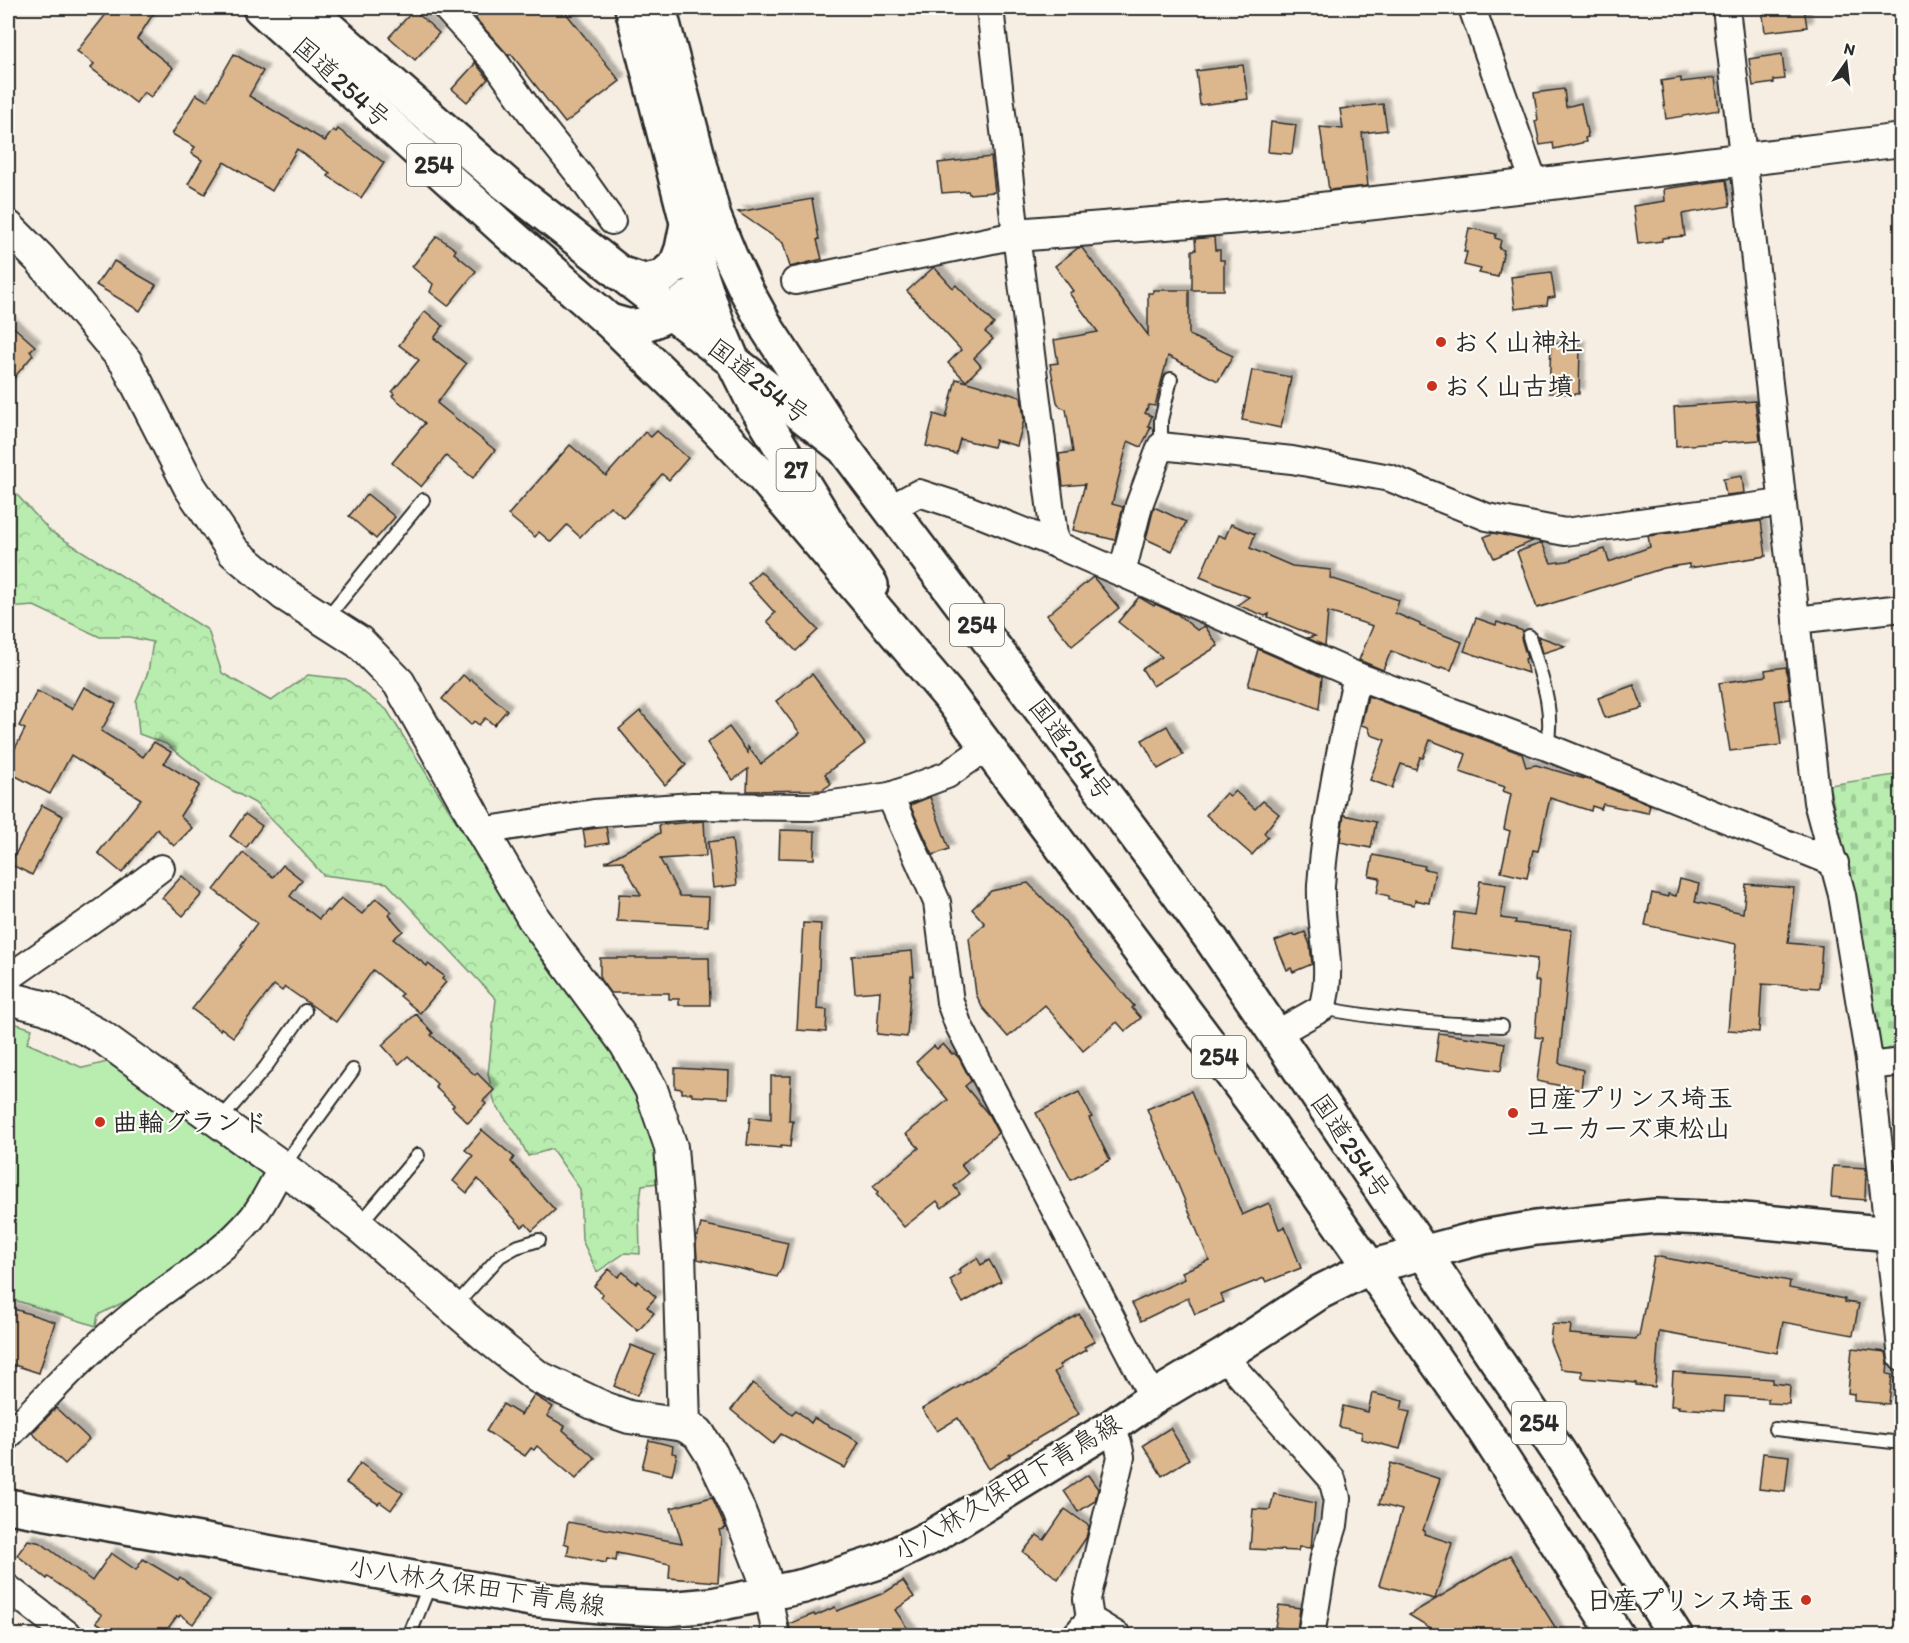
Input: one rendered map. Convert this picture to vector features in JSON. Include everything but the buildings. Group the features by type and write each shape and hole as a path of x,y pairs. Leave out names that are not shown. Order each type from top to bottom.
{"main road":[{"name":"国道254号","path":"260,8 609,321 682,392 765,479 949,696 1264,1117 1476,1418 1617,1635"},
{"name":"国道254号","path":"306,8 506,184 844,448 1212,940 1560,1454 1676,1635"},
{"name":"27","path":"632,8 701,220 844,448"},
{"name":"27","path":"659,8 701,220 703,283 732,359 754,403 830,527 949,696"},
{"path":"620,273 644,281 662,276 676,265 682,249 701,220"},
{"path":"609,321 628,326 649,323 670,314 690,298 703,283"},
{"name":"小八林久保田下青鳥線","path":"8,1506 531,1599 600,1606 667,1609 712,1605 823,1581 892,1556 933,1536 1108,1429 1320,1292 1370,1267 1483,1237 1536,1227 1656,1216 1733,1220 1894,1235"}],"street":[{"path":"446,8 495,62 612,221"},
{"path":"990,8 1055,544"},
{"path":"1472,8 1535,185"},
{"path":"1726,8 1781,504 1817,802 1842,895 1870,1066 1894,1235 1902,1358"},
{"path":"795,281 1016,235 1277,214 1902,140"},
{"path":"8,228 40,259 126,362 190,487 234,552 284,594 359,642 399,683 534,919 626,1044 651,1089 671,1147 679,1251 684,1425"},
{"path":"1122,573 1139,505 1161,446 1292,460 1390,478 1487,517 1565,532 1781,504"},
{"path":"891,508 919,493 932,496 1055,544 1357,676 1547,747 1834,863"},
{"path":"1796,620 1902,608"},
{"path":"1276,1034 1322,1008 1327,992 1328,975 1321,887 1342,737 1357,676"},
{"path":"482,831 594,813 693,806 811,807 890,796 946,775 987,747"},
{"path":"890,796 937,902 950,1002 958,1024 1153,1398"},
{"path":"8,978 161,868"},
{"path":"8,998 47,1008 102,1037 282,1167 358,1226 485,1335 538,1377 606,1409 629,1417 684,1425 698,1433 712,1455 739,1511 763,1573 776,1635"},
{"path":"1870,1066 1902,1062"},
{"path":"8,1436 93,1348 154,1297 199,1268 228,1243 253,1216 282,1167"},
{"path":"1223,1356 1332,1479 1337,1497 1334,1525 1324,1557 1311,1635"},
{"path":"1108,1429 1118,1443 1121,1457 1082,1627 1118,1635"},
{"path":"8,1588 70,1635"}],"lane":[{"path":"1161,446 1161,420 1171,379"},
{"path":"324,620 423,500"},
{"path":"1529,636 1547,692 1550,731 1547,747"},
{"path":"1322,1008 1368,1017 1420,1023 1502,1026"},
{"path":"219,1121 265,1068 305,1011"},
{"path":"282,1167 353,1070"},
{"path":"358,1226 418,1155"},
{"path":"454,1307 500,1256 516,1247 539,1240"},
{"path":"1775,1429 1902,1443"},
{"path":"410,1635 431,1581"}],"green space":[{"path":"8,485 50,531 208,630 222,673 271,701 308,675 346,679 387,710 542,960 626,1064 661,1167 658,1183 642,1185 639,1210 640,1254 625,1253 597,1272 582,1240 580,1189 552,1149 528,1156 518,1136 495,1104 488,1074 496,999 387,883 323,875 255,803 213,780 166,744 139,734 136,701 148,672 153,642 129,637 100,637 34,606 8,608"},
{"path":"1901,774 1901,1057 1876,1054 1856,903 1829,785"},
{"name":"曲輪グランド","path":"8,1021 32,1029 27,1043 83,1068 107,1062 269,1176 236,1221 187,1263 140,1294 98,1315 96,1326 8,1298"}],"place":[{"name":"おく山神社","path":"1441,342"},
{"name":"おく山古墳","path":"1432,386"},
{"name":"日産プリンス埼玉 ユーカーズ東松山","path":"1513,1113"},
{"name":"曲輪グランド","path":"100,1122"},
{"name":"日産プリンス埼玉","path":"1806,1600"}]}
